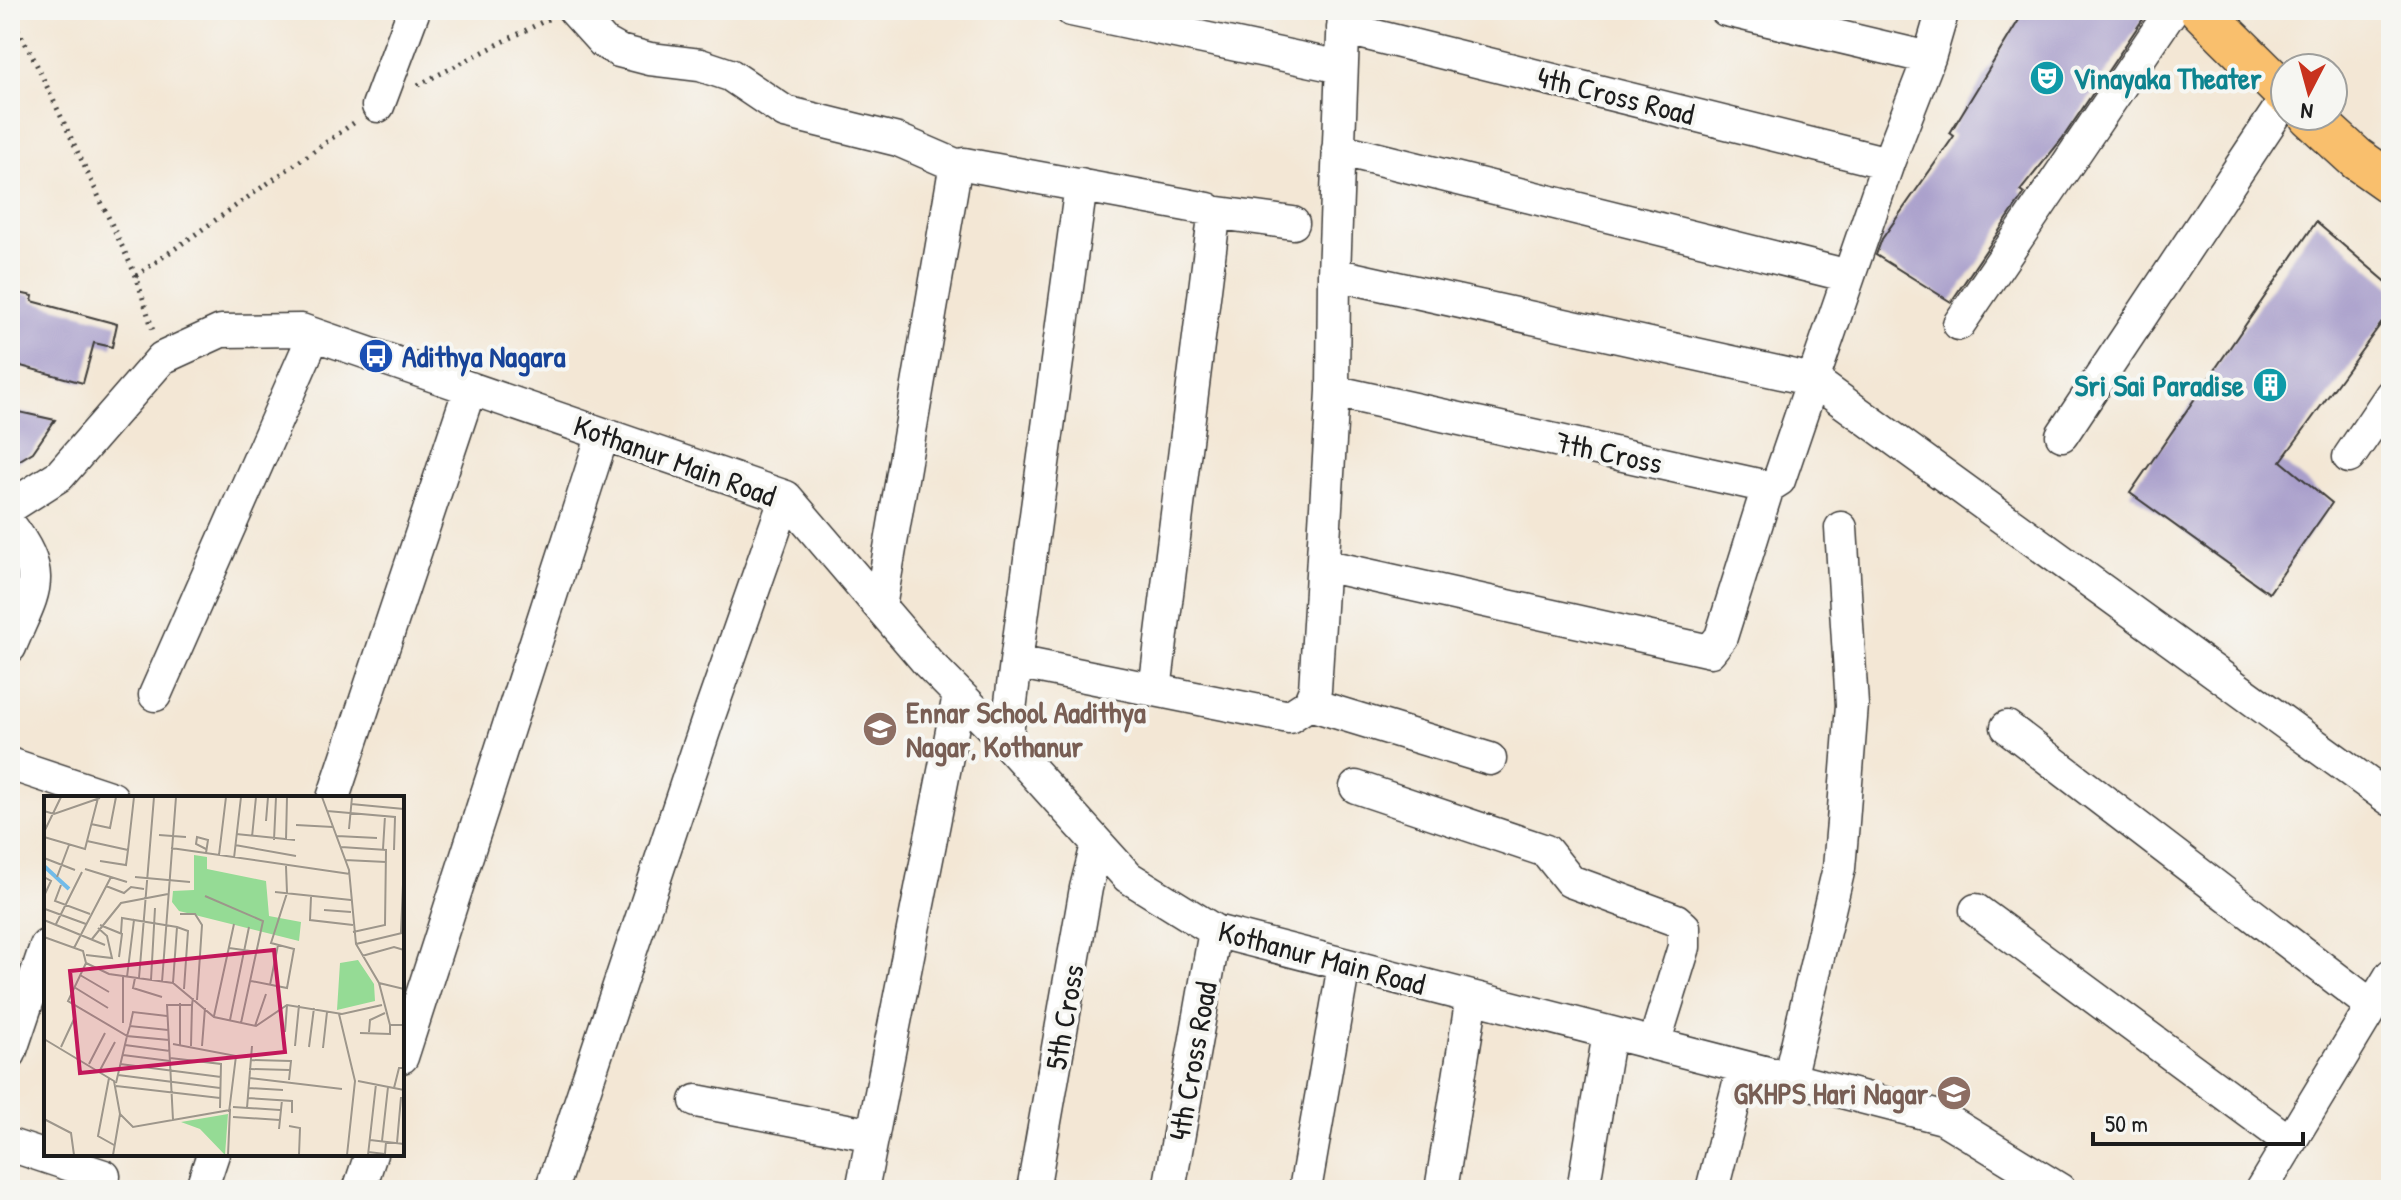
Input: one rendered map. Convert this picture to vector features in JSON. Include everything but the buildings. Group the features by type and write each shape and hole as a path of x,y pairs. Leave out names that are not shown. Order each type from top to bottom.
{"main road":[{"path":"2201,10 2269,77"},
{"path":"2327,132 2357,159 2391,183"}],"street":[{"path":"378,106 414,10"},
{"path":"1071,10 1341,67"},
{"path":"1726,10 1929,58"},
{"path":"1323,565 1710,651 1721,637 1768,487 1779,480 1888,163 1929,58 1943,10"},
{"path":"1959,324 2172,10"},
{"path":"563,13 619,51 650,59 700,65 730,75 785,112 898,140 958,166"},
{"path":"1016,662 1289,717 1309,704 1315,690 1333,391 1343,19"},
{"name":"4th Cross Road","path":"1343,19 1888,163"},
{"path":"2062,435 2269,124"},
{"path":"1338,149 1849,276"},
{"path":"880,607 955,169 958,166 964,164 1212,212 1293,223"},
{"path":"1006,742 1081,185"},
{"path":"1155,690 1214,217 1212,212"},
{"path":"1334,274 1813,380 2391,800"},
{"name":"Kothanur Main Road","path":"10,507 60,475 162,358 221,331 301,330 786,497 928,663 1006,742 1128,877 1215,931 1943,1118 2060,1190"},
{"path":"155,695 314,335"},
{"path":"334,796 470,388"},
{"name":"7th Cross","path":"1333,391 1768,487"},
{"path":"2349,457 2391,395"},
{"path":"404,1051 603,434"},
{"path":"551,1190 709,716 786,497"},
{"path":"10,525 26,546 36,572 31,597 10,647"},
{"path":"1789,1079 1839,868 1842,838 1852,705 1841,528"},
{"path":"862,1190 959,695"},
{"path":"1309,704 1490,759"},
{"path":"2007,727 2372,1006"},
{"path":"10,764 102,796"},
{"path":"1356,787 1546,851 1570,881 1676,920 1684,927 1684,947 1654,1044"},
{"name":"5th Cross","path":"1033,1190 1097,845"},
{"path":"1976,910 2290,1142"},
{"name":"4th Cross Road","path":"1169,1190 1215,931"},
{"path":"10,1053 44,952"},
{"path":"1305,1190 1344,965"},
{"path":"2261,1190 2391,975"},
{"path":"1441,1190 1472,997"},
{"path":"1583,1190 1609,1033"},
{"path":"1712,1190 1743,1067"},
{"path":"696,1101 873,1135"},
{"path":"10,1145 104,1176"},
{"path":"203,1189 212,1156"},
{"path":"359,1190 370,1156"}],"path":[{"path":"136,276 378,106 563,13"},
{"path":"10,15 34,59 136,276 162,358"}],"place":[{"name":"Vinayaka Theater","path":"2047,78"},
{"name":"Adithya Nagara","path":"376,356"},
{"name":"Sri Sai Paradise","path":"2270,385"},
{"name":"Ennar School Aadithya Nagar, Kothanur","path":"880,729"},
{"name":"GKHPS Hari Nagar","path":"1954,1093"}]}
